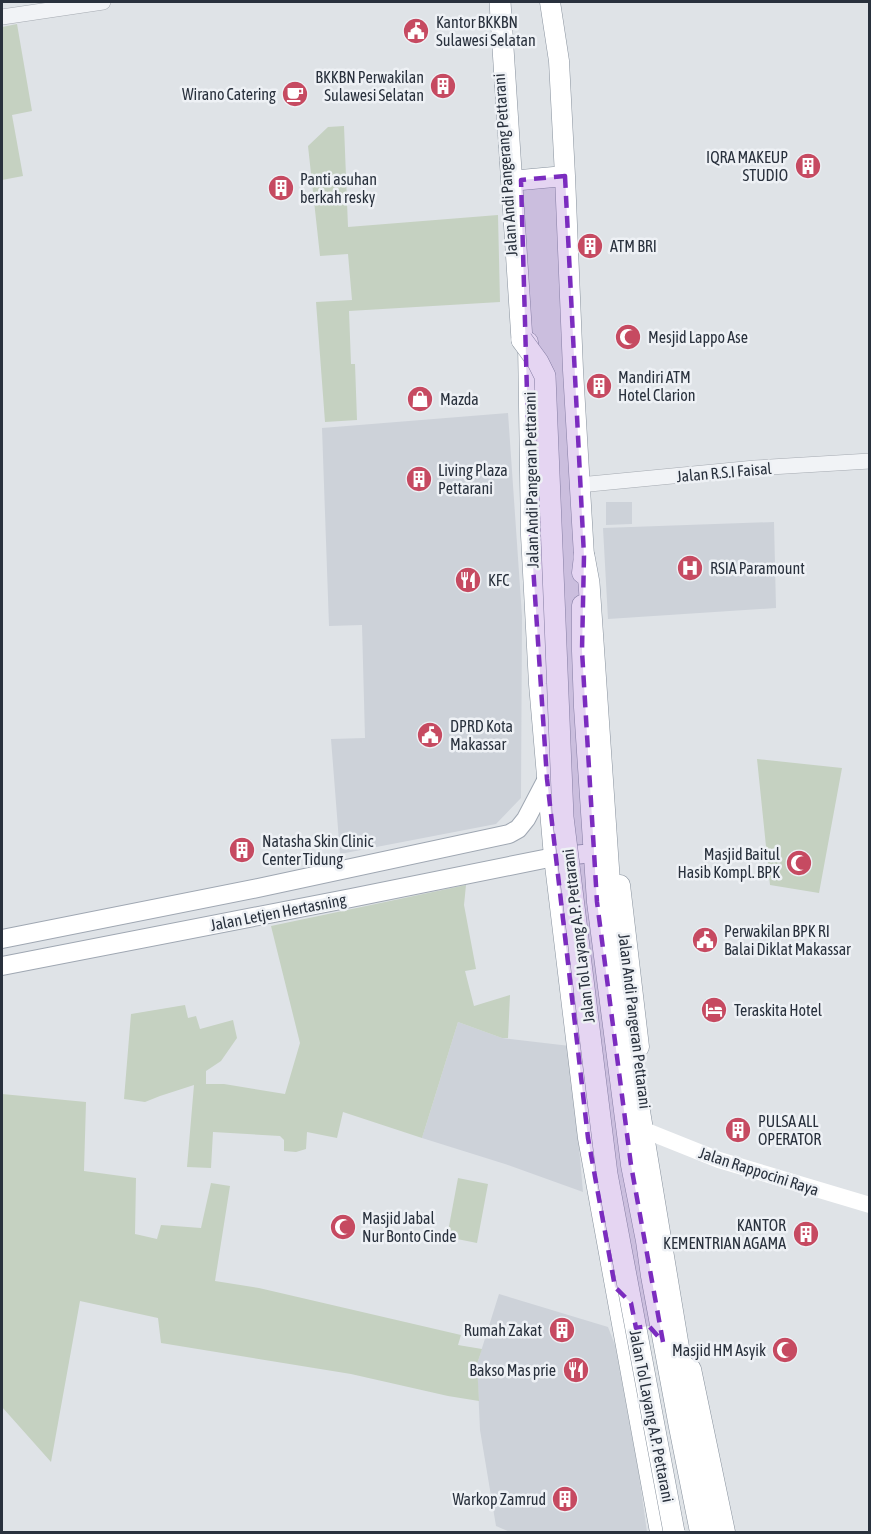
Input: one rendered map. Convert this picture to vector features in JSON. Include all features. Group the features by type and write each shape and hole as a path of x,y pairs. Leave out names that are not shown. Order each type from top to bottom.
{"highway":[{"path":"500,2 522,340"},
{"name":"Jalan Andi Pangerang Pettarani","path":"509,2 521,180"},
{"name":"Jalan Andi Pangeran Pettarani","path":"550,2 559,61 584,556 582,651 597,902 631,1165 700,1533"},
{"path":"521,180 565,176"},
{"name":"Jalan Andi Pangeran Pettarani","path":"521,180 522,340 531,536 539,684 554,857 588,1138 660,1533"},
{"name":"Jalan Tol Layang A.P. Pettarani","path":"522,340 545,376 564,817 607,1174 674,1533"},
{"name":"Jalan Andi Pangeran Pettarani","path":"580,494 594,587 623,925 649,1132 685,1336 725,1533"},
{"path":"584,556 589,583 615,963 710,1533"},
{"path":"615,1287 627,1299 635,1300 645,1296 651,1276"},
{"path":"626,1348 630,1334 635,1328 642,1326 650,1326 654,1329 663,1342"}],"main road":[{"name":"Jalan Andi Pangerang Pettarani","path":"494,2 522,340"},
{"name":"Jalan Letjen Hertasning","path":"2,939 508,834 518,829 526,819 546,779"},
{"name":"Jalan Letjen Hertasning","path":"2,966 554,857 593,853"},
{"name":"Jalan Rappocini Raya","path":"649,1132 719,1160 870,1205"}],"street":[{"path":"2,17 103,2"},
{"name":"Jalan R.S.I Faisal","path":"580,494 755,468 870,461"}],"highlighted area":[{"path":"565,176 584,556 582,651 597,902 631,1165 663,1342 649,1326 636,1328 631,1303 615,1287 588,1138 547,779 531,535 521,180"}],"shaded area":[{"path":"508,413 522,616 521,798 496,824 340,854 331,739 365,738 362,625 329,626 322,428"},
{"path":"606,502 632,502 632,524 606,525"},
{"name":"RSIA Paramount","path":"774,522 776,608 608,619 603,528"},
{"path":"458,1022 502,1038 570,1046 583,1192 422,1138"},
{"path":"499,1294 608,1327 615,1345 647,1532 510,1532 496,1526 480,1430 477,1364"}],"green space":[{"path":"17,24 32,111 12,115 23,176 2,180 2,27"},
{"path":"344,126 348,227 498,215 500,302 349,311 351,364 355,364 357,420 325,422 316,302 352,300 348,254 320,256 308,146 328,127"},
{"path":"757,759 842,768 819,893 770,885"},
{"path":"466,885 464,905 476,969 465,971 474,1006 510,995 508,1038 502,1038 458,1022 422,1138 343,1112 337,1138 307,1132 306,1149 296,1152 284,1151 284,1140 280,1136 213,1132 211,1168 187,1167 194,1085 145,1102 124,1099 131,1014 185,1005 188,1018 196,1016 200,1029 233,1020 237,1038 221,1061 206,1071 206,1084 224,1084 285,1094 300,1043 271,926"},
{"path":"2,1094 86,1102 84,1171 136,1178 135,1234 157,1239 161,1225 201,1228 211,1183 230,1186 215,1281 259,1288 461,1335 458,1345 482,1349 477,1364 479,1401 351,1374 161,1343 158,1318 80,1301 51,1462 2,1407"},
{"path":"458,1178 488,1184 477,1243 447,1237"}],"place":[{"name":"Kantor BKKBN Sulawesi Selatan","path":"416,31"},
{"name":"BKKBN Perwakilan Sulawesi Selatan","path":"443,86"},
{"name":"Wirano Catering","path":"295,94"},
{"name":"IQRA MAKEUP STUDIO","path":"808,166"},
{"name":"Panti asuhan berkah resky","path":"281,188"},
{"name":"ATM BRI","path":"590,246"},
{"name":"Mesjid Lappo Ase","path":"628,337"},
{"name":"Mandiri ATM Hotel Clarion","path":"599,386"},
{"name":"Mazda","path":"420,399"},
{"name":"Living Plaza Pettarani","path":"419,479"},
{"name":"RSIA Paramount","path":"690,568"},
{"name":"KFC","path":"468,580"},
{"name":"DPRD Kota Makassar","path":"430,735"},
{"name":"Natasha Skin Clinic Center Tidung","path":"242,850"},
{"name":"Masjid Baitul Hasib Kompl. BPK","path":"799,863"},
{"name":"Perwakilan BPK RI Balai Diklat Makassar","path":"705,940"},
{"name":"Teraskita Hotel","path":"714,1010"},
{"name":"PULSA ALL OPERATOR","path":"738,1130"},
{"name":"Masjid Jabal Nur Bonto Cinde","path":"343,1227"},
{"name":"KANTOR KEMENTRIAN AGAMA","path":"806,1234"},
{"name":"Rumah Zakat","path":"562,1330"},
{"name":"Masjid HM Asyik","path":"785,1350"},
{"name":"Bakso Mas prie","path":"576,1370"},
{"name":"Warkop Zamrud","path":"565,1499"}]}
